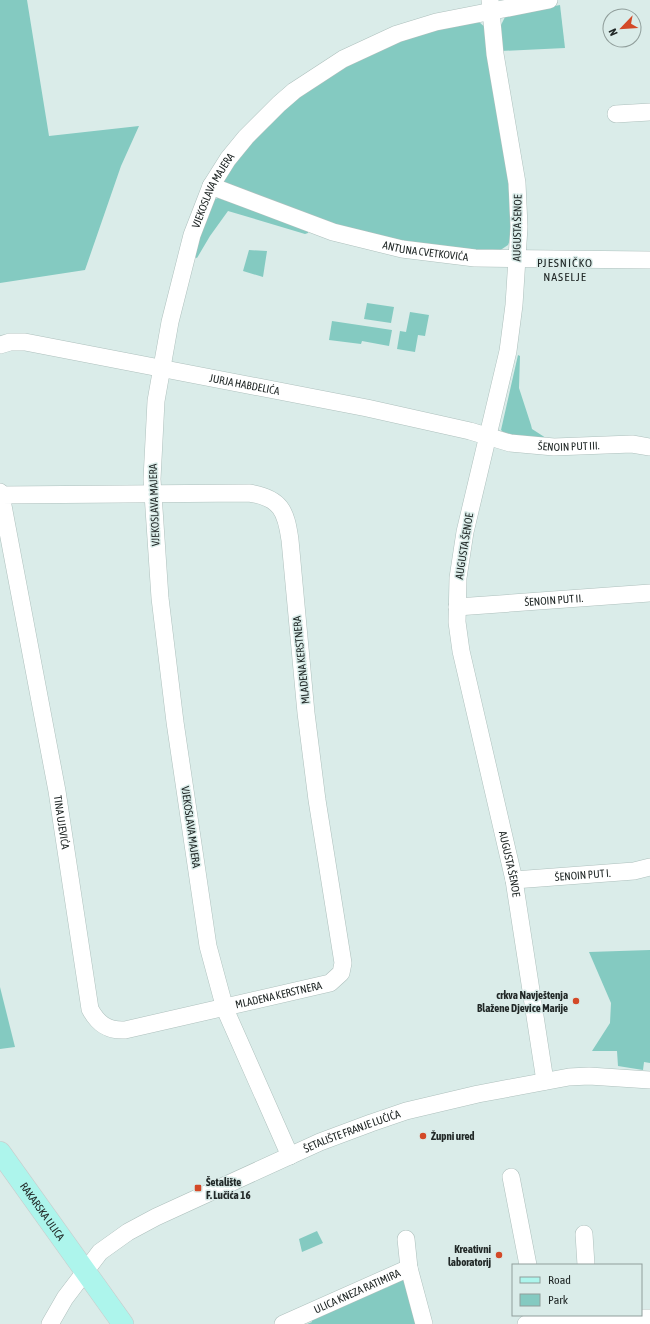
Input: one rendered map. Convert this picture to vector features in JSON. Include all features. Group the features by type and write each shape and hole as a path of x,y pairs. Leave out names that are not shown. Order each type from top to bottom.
{"main road":[{"name":"RAKARSKA ULICA","path":"0,1152 123,1324"}],"street":[{"name":"VJEKOSLAVA MAJERA","path":"290,1156 225,1009 208,946 175,722 160,598 153,494 152,452 161,369 184,260 198,217 211,186 228,159 265,117 294,91 358,51 397,34 491,5 549,0"},
{"name":"AUGUSTA ŠENOE","path":"491,5 495,54 517,183 519,227 512,327 506,359 465,532 458,578 457,606 461,651 514,880 545,1081"},
{"path":"616,114 650,112"},
{"name":"ANTUNA CVETKOVIĆA","path":"211,186 333,232 378,244 456,257 650,260"},
{"name":"JURJA HABDELIĆA","path":"0,345 10,342 25,342 367,408 462,430 487,438"},
{"name":"ŠENOIN PUT III.","path":"487,438 510,443 554,447 632,444 650,447"},
{"name":"MLADENA KERSTNERA","path":"0,493 250,493 264,496 279,506 285,513 288,523 317,800 343,963 340,973 330,984 225,1009"},
{"name":"TINA UJEVIĆA","path":"0,493 57,791 90,1009 96,1020 115,1031 225,1009"},
{"name":"ŠENOIN PUT II.","path":"457,606 650,593"},
{"name":"ŠENOIN PUT I.","path":"514,880 634,871 650,867"},
{"name":"ŠETALIŠTE FRANJE LUČIĆA","path":"50,1324 65,1298 100,1252 136,1227 290,1156 346,1132 406,1111 545,1081 589,1076 650,1080"},
{"path":"511,1177 528,1264"},
{"path":"584,1234 586,1264"},
{"path":"406,1239 410,1268 424,1324"},
{"name":"ULICA KNEZA RATIMIRA","path":"282,1324 410,1268"},
{"path":"535,1321 650,1318"}],"green space":[{"path":"0,0 27,0 49,136 139,126 121,166 85,270 0,283"},
{"path":"560,5 565,48 501,51 501,25 506,15"},
{"path":"479,22 486,28 507,151 511,238 508,245 499,251 437,249 379,239 225,186 223,178 232,162 281,110 349,63 423,32"},
{"path":"218,198 308,228 308,233 305,234 228,211 210,236 197,258 189,255 215,199"},
{"path":"249,250 267,251 263,277 243,271"},
{"path":"367,303 394,307 391,323 364,319"},
{"path":"410,312 429,315 425,336 418,335 415,352 397,349 400,331 406,332"},
{"path":"332,321 392,330 389,346 362,341 361,344 329,340"},
{"path":"518,355 520,356 519,388 532,429 546,438 547,441 505,434 501,430"},
{"path":"650,950 650,1063 644,1062 643,1070 618,1066 617,1051 592,1051 610,1023 611,1003 589,952"},
{"path":"0,987 15,1047 0,1049"},
{"path":"317,1231 323,1243 302,1252 299,1239"},
{"path":"404,1277 419,1324 307,1324 312,1322 309,1315 388,1287"}],"place":[{"name":"crkva Navještenja Blažene Djevice Marije","path":"576,1001"},
{"name":"Župni ured","path":"423,1136"},
{"name":"Šetalište F. Lučića 16","path":"198,1188"},
{"name":"Kreativni laboratorij","path":"499,1255"}],"district":[{"name":"PJESNIČKO NASELJE","path":"565,270"}]}
